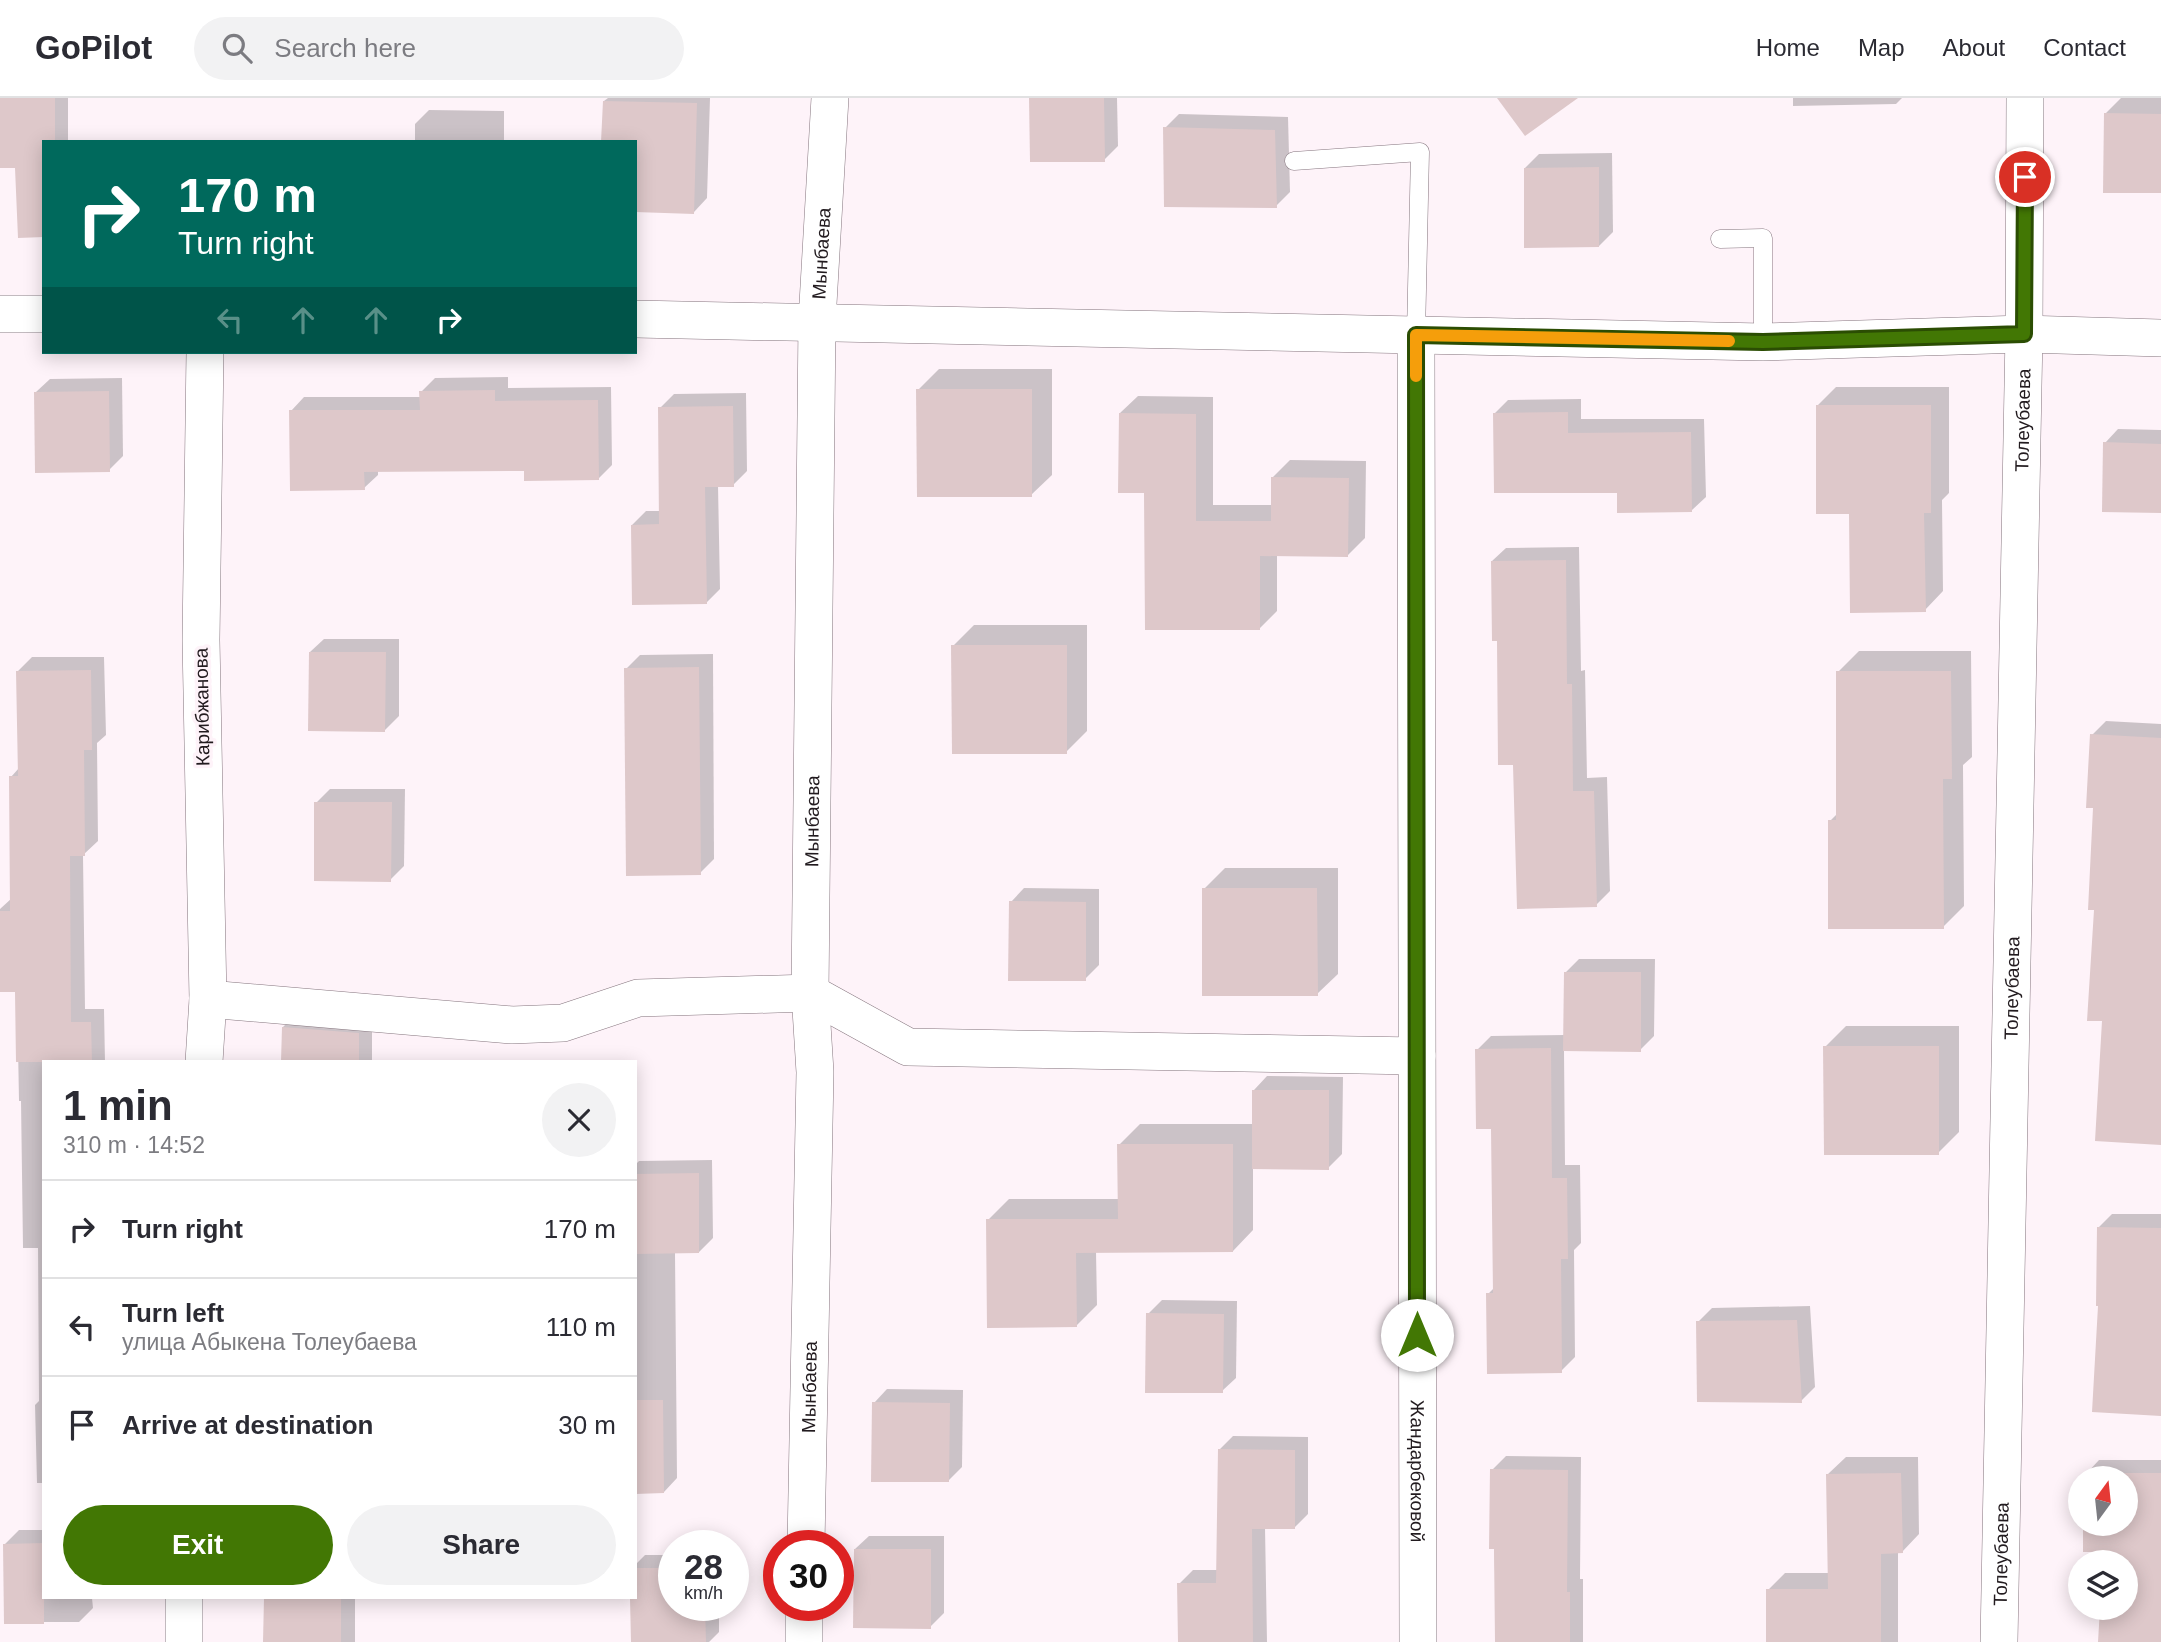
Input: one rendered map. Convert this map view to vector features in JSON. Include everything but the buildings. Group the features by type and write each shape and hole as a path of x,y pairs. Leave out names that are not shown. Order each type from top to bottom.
{"street":[{"name":"Мынбаева","path":"806,1530 815,1072 810,993 817,321 830,98"},
{"name":"Толеубаева","path":"1999,1642 2024,334 2025,98"},
{"path":"0,314 42,314"},
{"path":"637,319 1763,342 2024,334 2161,338"},
{"name":"Жандарбековой","path":"1416,335 1418,1642"},
{"name":"Карибжанова","path":"204,1060 208,999 201,640 205,354"},
{"path":"208,999 512,1026 563,1023 638,998 810,993 908,1047 1417,1056"},
{"path":"184,1599 184,1642"},
{"path":"804,1621 804,1642"}],"lane":[{"path":"1294,161 1420,152 1416,335"},
{"path":"1720,239 1763,238 1763,342"}],"slow traffic":[{"path":"1416,376 1416,335 1729,341"}],"route":[{"path":"1417,1335 1416,335 1763,342 2024,334 2025,177"}]}
